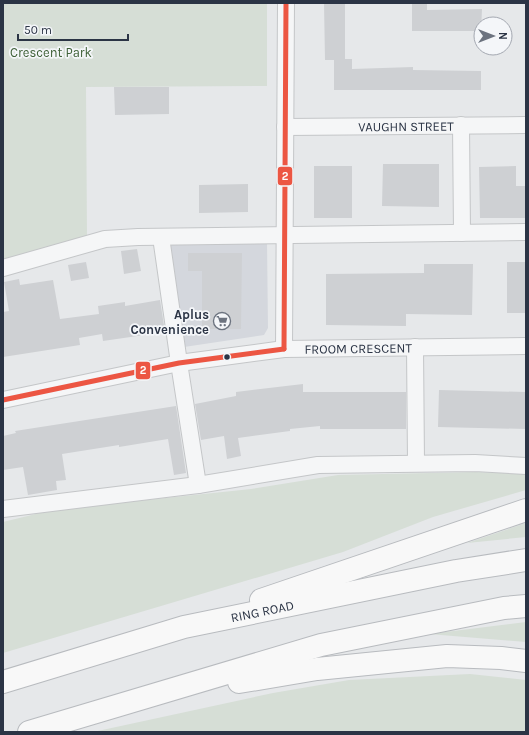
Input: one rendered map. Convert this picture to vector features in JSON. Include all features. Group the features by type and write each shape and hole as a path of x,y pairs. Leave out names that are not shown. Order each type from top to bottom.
{"highway":[{"path":"184,627 265,598 526,510"},
{"name":"RING ROAD","path":"3,682 184,627 456,571 526,560"},
{"path":"29,732 321,645 504,608 526,606"},
{"path":"148,696 317,669 447,656 501,658 526,661"}],"street":[{"path":"284,348 286,3"},
{"name":"VAUGHN STREET","path":"285,127 526,124"},
{"path":"461,125 462,233"},
{"path":"3,268 105,239 526,232"},
{"path":"162,237 179,363 198,485"},
{"name":"FROOM CRESCENT","path":"3,400 179,363 284,348 526,346"},
{"path":"415,347 416,463"},
{"path":"3,509 198,485 318,465 475,463 526,466"}],"shaded area":[{"path":"267,241 268,328 264,335 184,347 168,245"}],"green space":[{"name":"Crescent Park","path":"3,3 267,3 267,86 86,87 87,237 3,261"},
{"path":"475,472 526,474 526,490 433,517 343,552 3,653 3,522 52,510 251,489 338,475"},
{"path":"526,523 526,537 467,543"},
{"path":"526,622 526,642 429,634"},
{"path":"470,674 526,680 526,732 93,732 273,693 349,680"}],"building":[{"path":"324,3 345,3 345,59 352,59 352,69 413,67 413,70 481,71 481,90 334,90 334,60 325,60"},
{"path":"412,3 427,3 427,10 482,9 482,16 473,16 473,31 412,31"},
{"path":"114,87 169,87 169,114 115,115"},
{"path":"383,164 439,164 439,207 382,206"},
{"path":"314,166 352,166 352,218 314,218"},
{"path":"516,166 516,186 526,186 526,218 480,218 479,167"},
{"path":"248,184 248,212 199,213 199,185"},
{"path":"137,249 141,271 124,274 121,251"},
{"path":"188,253 242,253 241,329 202,329 202,271 188,271"},
{"path":"86,262 89,278 71,281 68,265"},
{"path":"507,262 526,262 526,313 507,313"},
{"path":"424,264 473,264 472,315 406,314 406,326 326,325 326,274 424,273"},
{"path":"19,279 20,285 53,280 60,319 99,314 98,306 125,302 125,306 160,300 165,332 103,341 102,334 79,338 80,345 3,357 3,312 9,311 4,282"},
{"path":"303,384 303,392 406,392 406,429 320,429 320,426 290,429 290,431 238,438 241,456 227,459 224,436 201,440 195,404 236,396 236,392"},
{"path":"439,390 526,392 526,429 438,427"},
{"path":"176,406 186,473 174,475 168,439 62,454 66,480 56,481 57,490 28,495 23,467 3,470 3,436 16,433 15,431"}],"transit line":[{"name":"2","path":"284,349 286,3"},
{"name":"2","path":"3,400 179,363 284,349"}],"place":[{"name":"Aplus Convenience","path":"222,321"}]}
